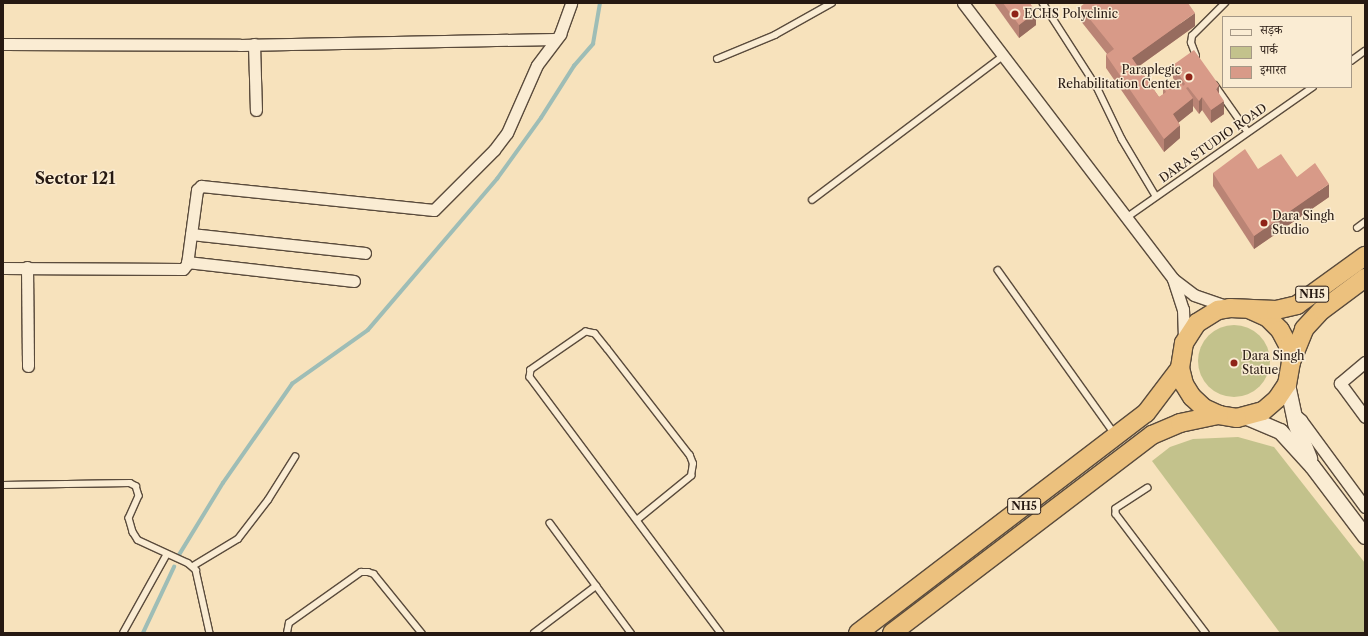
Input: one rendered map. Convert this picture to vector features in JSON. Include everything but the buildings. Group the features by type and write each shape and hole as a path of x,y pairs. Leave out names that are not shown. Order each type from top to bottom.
{"highway":[{"name":"NH5","path":"1219,415 1204,408 1192,397 1184,384 1180,368 1184,344 1197,323 1218,310 1230,308 1276,310 1297,305 1365,256"},
{"name":"NH5","path":"892,633 1152,435 1180,423 1219,415 1247,417 1268,407 1277,399 1287,384 1291,362 1304,330 1322,310 1365,278"},
{"name":"NH5","path":"1251,310 1267,317 1280,330 1288,345 1291,362"},
{"name":"NH5","path":"858,633 1146,413 1180,368"}],"main road":[{"path":"1287,384 1293,414 1312,466"},
{"path":"1247,417 1280,431 1312,466 1365,536"}],"street":[{"path":"3,268 27,267 179,270 186,267 198,190 202,186 434,210 494,150 508,133 537,65 560,34 571,3"},
{"path":"963,3 1173,279 1194,295 1230,308"},
{"path":"3,44 254,44 555,39"},
{"path":"254,44 256,110"},
{"path":"191,234 365,253"},
{"path":"187,262 354,281"},
{"path":"27,267 28,366"},
{"path":"1173,279 1183,309 1184,344"},
{"path":"1365,362 1340,383 1365,417"},
{"path":"1293,414 1308,428 1365,507"}],"lane":[{"path":"717,59 775,35 832,3"},
{"path":"1043,3 1097,87 1122,140 1156,196"},
{"path":"1200,63 1193,51 1192,36 1225,3"},
{"path":"1352,60 1365,51"},
{"path":"812,200 1003,56"},
{"path":"1209,76 1248,132"},
{"name":"DARA STUDIO ROAD","path":"1126,218 1312,88"},
{"path":"1357,228 1365,222"},
{"path":"998,270 1117,436"},
{"path":"637,520 691,476 693,464 690,456 595,334 586,332 531,370 529,374 637,520 721,633"},
{"path":"193,566 238,539 268,500 295,457"},
{"path":"3,485 122,483 136,486 139,496 129,518 133,532 138,540 193,566 198,574 210,633"},
{"path":"1148,488 1116,509 1116,514 1206,633"},
{"path":"550,523 631,633"},
{"path":"123,633 167,554"},
{"path":"287,633 289,623 361,572 368,572 374,574 422,633"},
{"path":"534,633 596,586"}],"green space":[{"path":"1227,325 1241,325 1260,335 1270,354 1270,368 1260,387 1241,397 1227,397 1208,387 1198,368 1198,354 1208,335"},
{"path":"1238,437 1274,447 1365,563 1365,633 1280,633 1152,461 1170,447 1193,439"}],"waterway":[{"path":"179,555 223,483 292,384 368,330 497,179 541,118 574,66 593,44 600,3"},
{"path":"143,633 174,567"}],"place":[{"name":"ECHS Polyclinic","path":"1015,14"},
{"name":"Paraplegic Rehabilitation Center","path":"1189,77"},
{"name":"Dara Singh Studio","path":"1264,223"},
{"name":"Dara Singh Statue","path":"1234,363"}],"district":[{"name":"Sector 121","path":"75,178"}]}
